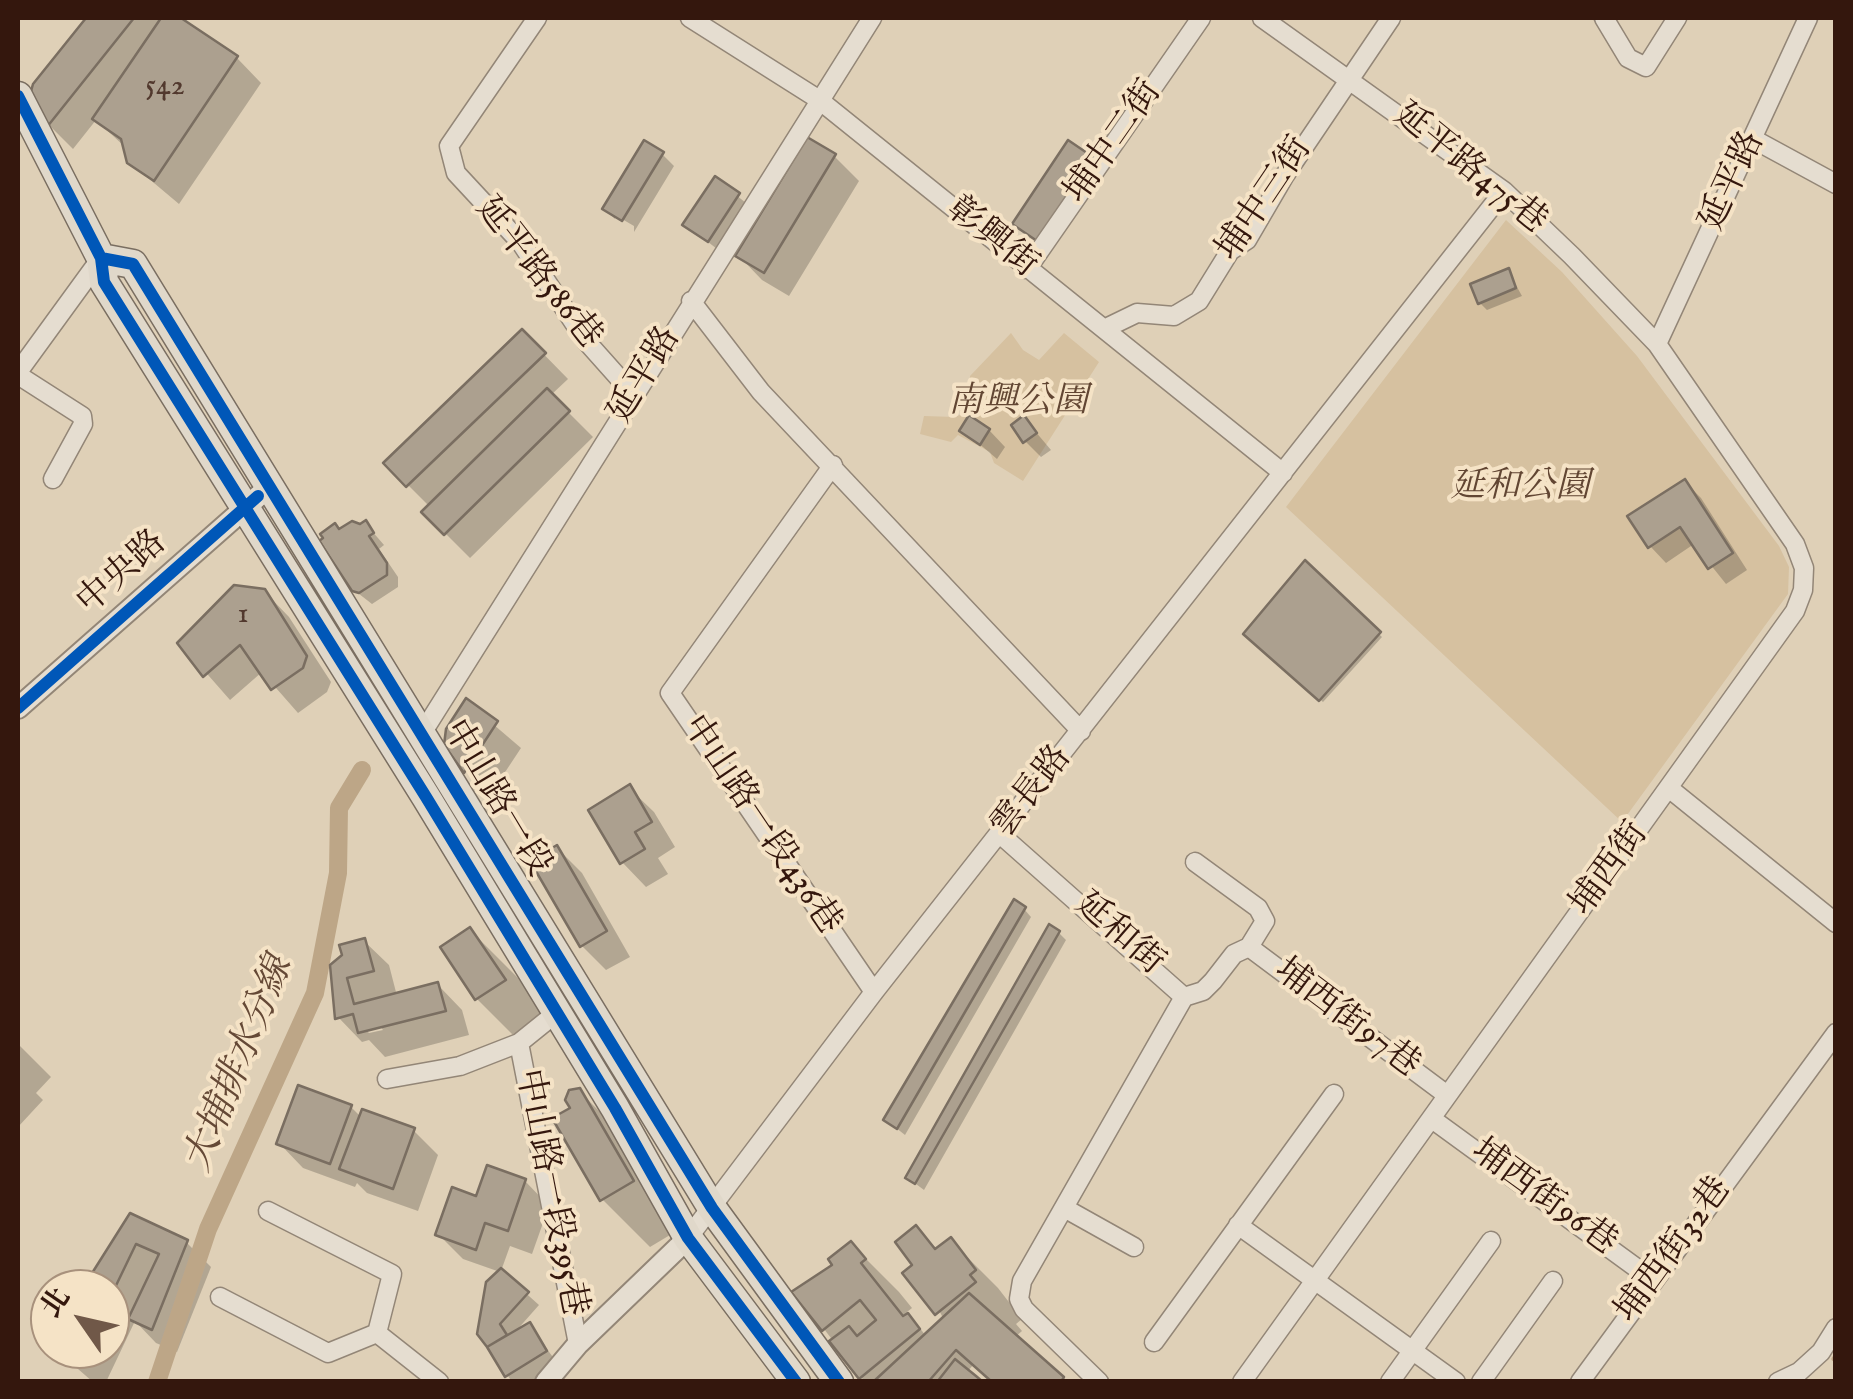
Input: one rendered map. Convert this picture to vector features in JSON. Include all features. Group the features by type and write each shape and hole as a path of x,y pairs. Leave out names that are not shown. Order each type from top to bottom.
{"main road":[{"name":"中山路一段","path":"18,96 102,258 104,282 247,504 615,1108 688,1238 796,1382"},
{"name":"中山路一段","path":"102,258 133,264 712,1208 839,1382"}],"street":[{"name":"延平路586巷","path":"536,18 449,146 456,172 521,244 586,341 635,396"},
{"name":"彰興街","path":"690,18 818,99 1283,474"},
{"name":"延平路","path":"421,735 872,18"},
{"name":"埔中二街","path":"1027,269 1201,18"},
{"name":"延平路475巷","path":"1262,18 1349,76 1504,190 1657,344"},
{"name":"埔中三街","path":"1106,328 1136,314 1174,316 1199,301 1230,251 1247,240 1349,76 1391,18"},
{"path":"1604,18 1628,58 1646,68 1676,18"},
{"name":"延平路","path":"1657,344 1755,140 1808,18"},
{"path":"1755,140 1834,178"},
{"name":"雲長路","path":"557,1378 578,1344 688,1238 712,1208 874,992 1504,190"},
{"path":"53,479 83,424 82,416 18,374 102,258"},
{"path":"691,301 761,392 1081,731"},
{"name":"埔西街","path":"1242,1382 1795,611 1803,590 1804,568 1795,544 1657,344"},
{"name":"中山路一段436巷","path":"833,465 670,693 874,992"},
{"name":"中央路","path":"18,708 270,486"},
{"path":"1670,790 1836,922"},
{"name":"延和街","path":"1001,835 1184,997 1022,1280 1019,1299 1036,1323 1092,1379"},
{"name":"埔西街97巷","path":"1196,862 1258,908 1264,921 1248,947 1447,1095"},
{"path":"1184,997 1202,991 1234,954 1248,947"},
{"name":"中山路一段395巷","path":"387,1079 460,1066 519,1043 555,1014"},
{"name":"埔西街32巷","path":"1580,1382 1836,1033"},
{"name":"中山路一段395巷","path":"519,1043 578,1344"},
{"path":"1154,1342 1334,1094"},
{"name":"埔西街96巷","path":"1432,1119 1653,1280"},
{"path":"1066,1209 1134,1247"},
{"path":"268,1211 392,1274 377,1333"},
{"path":"1238,1224 1456,1382"},
{"path":"1390,1382 1491,1241"},
{"path":"1480,1382 1553,1281"},
{"path":"220,1297 328,1353 377,1333"},
{"path":"1778,1382 1798,1372 1821,1352 1836,1328"},
{"path":"377,1333 439,1382"}],"green space":[{"name":"延和公園","path":"1506,220 1562,272 1637,356 1779,546 1789,567 1788,594 1622,822 1286,507"},
{"name":"南興公園","path":"1011,333 1023,350 1039,360 1064,333 1099,362 1023,481 994,463 990,452 958,435 951,442 920,434 924,416 955,417 969,411 970,376"}],"building":[{"path":"86,18 134,18 47,127 30,95 33,84"},
{"path":"161,18 181,18 238,56 154,181 127,163 121,139 92,119"},
{"path":"807,137 836,154 764,273 735,256"},
{"path":"644,140 664,152 622,221 602,209"},
{"path":"1068,140 1093,157 1037,241 1012,224"},
{"path":"715,176 740,193 708,242 682,225"},
{"path":"1509,268 1516,288 1478,304 1470,284"},
{"path":"522,329 546,353 406,487 383,463"},
{"path":"547,388 570,411 444,535 421,512"},
{"path":"969,415 990,429 980,445 959,431"},
{"path":"1024,415 1037,433 1023,443 1011,425"},
{"path":"1685,479 1733,553 1708,569 1680,527 1648,548 1627,516"},
{"path":"366,520 374,533 369,536 387,563 387,575 359,593 352,591 319,541 323,538 320,534 335,523 339,529 352,521 360,524"},
{"path":"1305,560 1381,632 1319,701 1243,634"},
{"path":"234,585 265,589 307,656 303,668 271,690 240,645 203,677 177,643"},
{"path":"466,698 498,721 464,773 444,745 446,729"},
{"path":"630,784 652,822 635,832 645,849 620,864 588,810"},
{"path":"557,845 607,931 580,947 530,861"},
{"path":"1014,899 1026,907 897,1129 883,1120"},
{"path":"1049,924 1060,931 915,1184 905,1178"},
{"path":"470,927 506,980 475,1000 440,947"},
{"path":"365,938 374,971 347,978 354,1004 438,982 446,1011 358,1033 353,1014 335,1019 330,965 342,955 339,945"},
{"path":"298,1085 352,1105 330,1164 276,1144"},
{"path":"580,1088 634,1181 600,1201 552,1118 570,1108 565,1100 569,1090"},
{"path":"362,1109 415,1128 393,1189 339,1169"},
{"path":"487,1165 526,1179 508,1231 485,1223 476,1250 435,1235 452,1187 476,1196"},
{"path":"130,1213 188,1240 152,1330 130,1320 130,1315 159,1254 136,1244 124,1269 95,1269"},
{"path":"916,1225 935,1249 951,1237 976,1270 970,1275 976,1282 935,1315 902,1273 912,1265 895,1242"},
{"path":"851,1241 866,1259 861,1263 903,1316 908,1313 920,1329 859,1379 829,1341 849,1326 857,1336 876,1320 860,1300 822,1331 791,1292 832,1265 828,1259"},
{"path":"501,1268 529,1292 500,1324 507,1335 487,1347 477,1334 486,1282"},
{"path":"969,1293 1064,1377 1061,1382 992,1382 956,1350 928,1382 873,1382"},
{"path":"530,1322 547,1351 505,1377 487,1347"},
{"path":"955,1359 976,1376 983,1382 937,1382"}],"waterway":[{"name":"大埔排水分線","path":"157,1382 208,1229 315,993 338,873 339,808 362,770"}],"cycle path":[{"path":"18,96 101,258 104,282 426,797 615,1108 688,1238 796,1382"},
{"path":"101,258 133,264 712,1208 839,1382"},
{"path":"18,708 258,496"}]}
